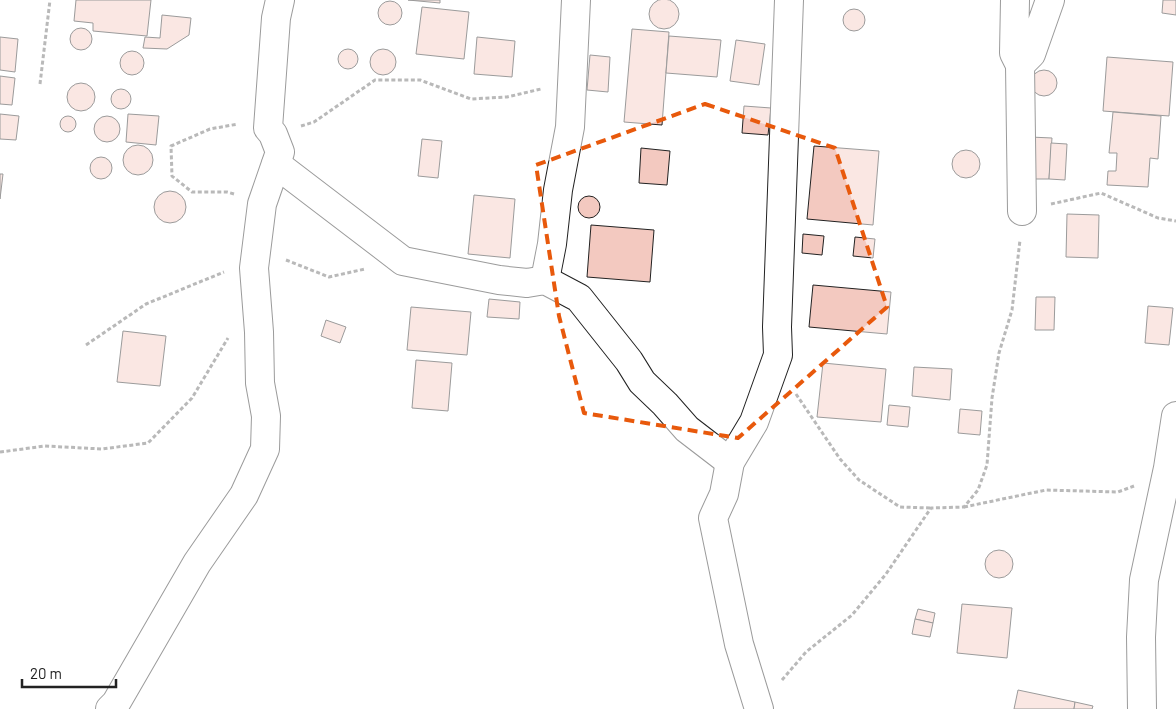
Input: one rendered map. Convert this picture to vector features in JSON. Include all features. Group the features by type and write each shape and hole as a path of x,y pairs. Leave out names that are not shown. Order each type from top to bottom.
{"street":[{"path":"110,709 116,703 197,562 244,495 265,450 266,416 260,383 254,268 262,204 280,152 270,131 276,18 280,0"},
{"path":"545,280 552,244 558,190 570,127 576,0"},
{"path":"758,708 739,644 712,518 724,494 730,462 754,422 778,355 777,327 789,0"},
{"path":"1015,0 1014,53 1020,65 1022,211"},
{"path":"1020,65 1031,54 1050,0"},
{"path":"276,164 403,261 499,280 527,282 545,280 579,298 629,361 642,382 687,429 730,462"},
{"path":"1142,709 1140,637 1144,580 1168,468 1176,416"}],"path":[{"path":"40,84 50,0"},
{"path":"262,204 227,192 192,192 172,176 171,146 210,129 242,123 270,131 314,122 375,80 420,80 471,99 498,98 550,87 573,69"},
{"path":"964,507 978,490 987,465 992,398 999,353 1012,310 1022,211 1101,193 1158,218 1176,221"},
{"path":"0,452 45,446 102,449 148,443 192,398 236,326 256,299"},
{"path":"778,355 787,381 840,459 859,480 900,507 964,507 1046,490 1118,492 1141,484 1168,468"},
{"path":"758,708 806,652 852,615 886,574 931,508"}],"highlighted area":[{"path":"705,104 835,148 887,307 738,438 584,413 559,316 536,165"}],"building":[{"path":"664,-1 675,3 679,14 675,25 664,29 653,25 649,14 653,3"},
{"path":"76,0 151,0 147,36 93,31 93,23 74,21"},
{"path":"408,0 440,0 440,3"},
{"path":"1163,0 1176,0 1176,15 1162,13"},
{"path":"390,1 398,5 402,13 398,21 390,25 382,21 378,13 382,5"},
{"path":"422,7 469,12 464,59 416,54"},
{"path":"854,9 862,12 865,20 862,28 854,31 846,28 843,20 846,12"},
{"path":"162,15 191,18 189,35 167,49 143,48 145,37 160,38"},
{"path":"81,28 89,31 92,39 89,47 81,50 73,47 70,39 73,31"},
{"path":"632,29 669,32 662,125 624,122"},
{"path":"669,36 721,40 717,77 666,73"},
{"path":"0,37 18,39 15,72 0,70"},
{"path":"477,37 515,41 512,77 474,74"},
{"path":"736,40 765,44 759,85 730,81"},
{"path":"348,49 355,52 358,59 355,66 348,69 341,66 338,59 341,52"},
{"path":"383,49 392,53 396,62 392,71 383,75 374,71 370,62 374,53"},
{"path":"132,51 140,55 144,63 140,71 132,75 124,71 120,63 124,55"},
{"path":"590,55 610,57 608,92 587,90"},
{"path":"1107,57 1173,62 1169,116 1103,111"},
{"path":"1044,70 1053,74 1057,83 1053,92 1044,96 1035,92 1031,83 1035,74"},
{"path":"0,76 15,78 12,105 0,104"},
{"path":"81,83 91,87 95,97 91,107 81,111 71,107 67,97 71,87"},
{"path":"121,89 128,92 131,99 128,106 121,109 114,106 111,99 114,92"},
{"path":"744,106 771,108 768,135 742,133"},
{"path":"1113,112 1161,116 1158,159 1150,158 1148,187 1107,185 1108,171 1116,171 1117,153 1109,153"},
{"path":"0,114 19,116 16,140 0,139"},
{"path":"128,114 159,116 156,145 126,142"},
{"path":"68,116 76,124 68,132 60,124"},
{"path":"107,116 116,120 120,129 116,138 107,142 98,138 94,129 98,120"},
{"path":"1030,137 1052,138 1049,179 1028,179"},
{"path":"422,139 442,141 438,178 418,176"},
{"path":"1051,143 1067,144 1065,180 1049,179"},
{"path":"138,145 149,149 153,160 149,171 138,175 127,171 123,160 127,149"},
{"path":"814,146 879,151 873,225 807,219"},
{"path":"641,148 670,151 667,185 639,183"},
{"path":"966,150 976,154 980,164 976,174 966,178 956,174 952,164 956,154"},
{"path":"101,157 109,160 112,168 109,176 101,179 93,176 90,168 93,160"},
{"path":"0,174 3,174 0,199"},
{"path":"170,191 181,196 186,207 181,218 170,223 159,218 154,207 159,196"},
{"path":"474,195 515,199 510,258 468,254"},
{"path":"585,196 593,196 600,203 600,211 593,218 585,218 578,211 578,203"},
{"path":"1067,214 1099,215 1098,258 1066,257"},
{"path":"591,225 654,230 650,282 587,277"},
{"path":"803,234 824,236 822,255 802,253"},
{"path":"855,237 875,239 873,258 853,256"},
{"path":"813,285 891,292 887,334 809,327"},
{"path":"1036,297 1055,297 1054,330 1035,330"},
{"path":"489,299 520,302 519,319 487,317"},
{"path":"1148,306 1173,308 1169,345 1145,343"},
{"path":"411,307 471,312 467,355 407,350"},
{"path":"326,320 346,327 340,343 321,336"},
{"path":"123,331 166,336 160,386 117,382"},
{"path":"416,360 452,363 448,411 412,408"},
{"path":"823,363 886,369 881,422 817,417"},
{"path":"914,367 952,369 950,400 912,396"},
{"path":"889,405 910,407 908,427 887,425"},
{"path":"960,409 982,411 980,435 958,433"},
{"path":"999,550 1009,554 1013,564 1009,574 999,578 989,574 985,564 989,554"},
{"path":"962,604 1012,608 1007,658 957,653"},
{"path":"918,609 935,613 933,623 915,619"},
{"path":"915,619 933,623 930,637 912,634"},
{"path":"1018,690 1075,702 1074,709 1014,709"},
{"path":"1075,702 1093,706 1092,709 1074,709"}]}
